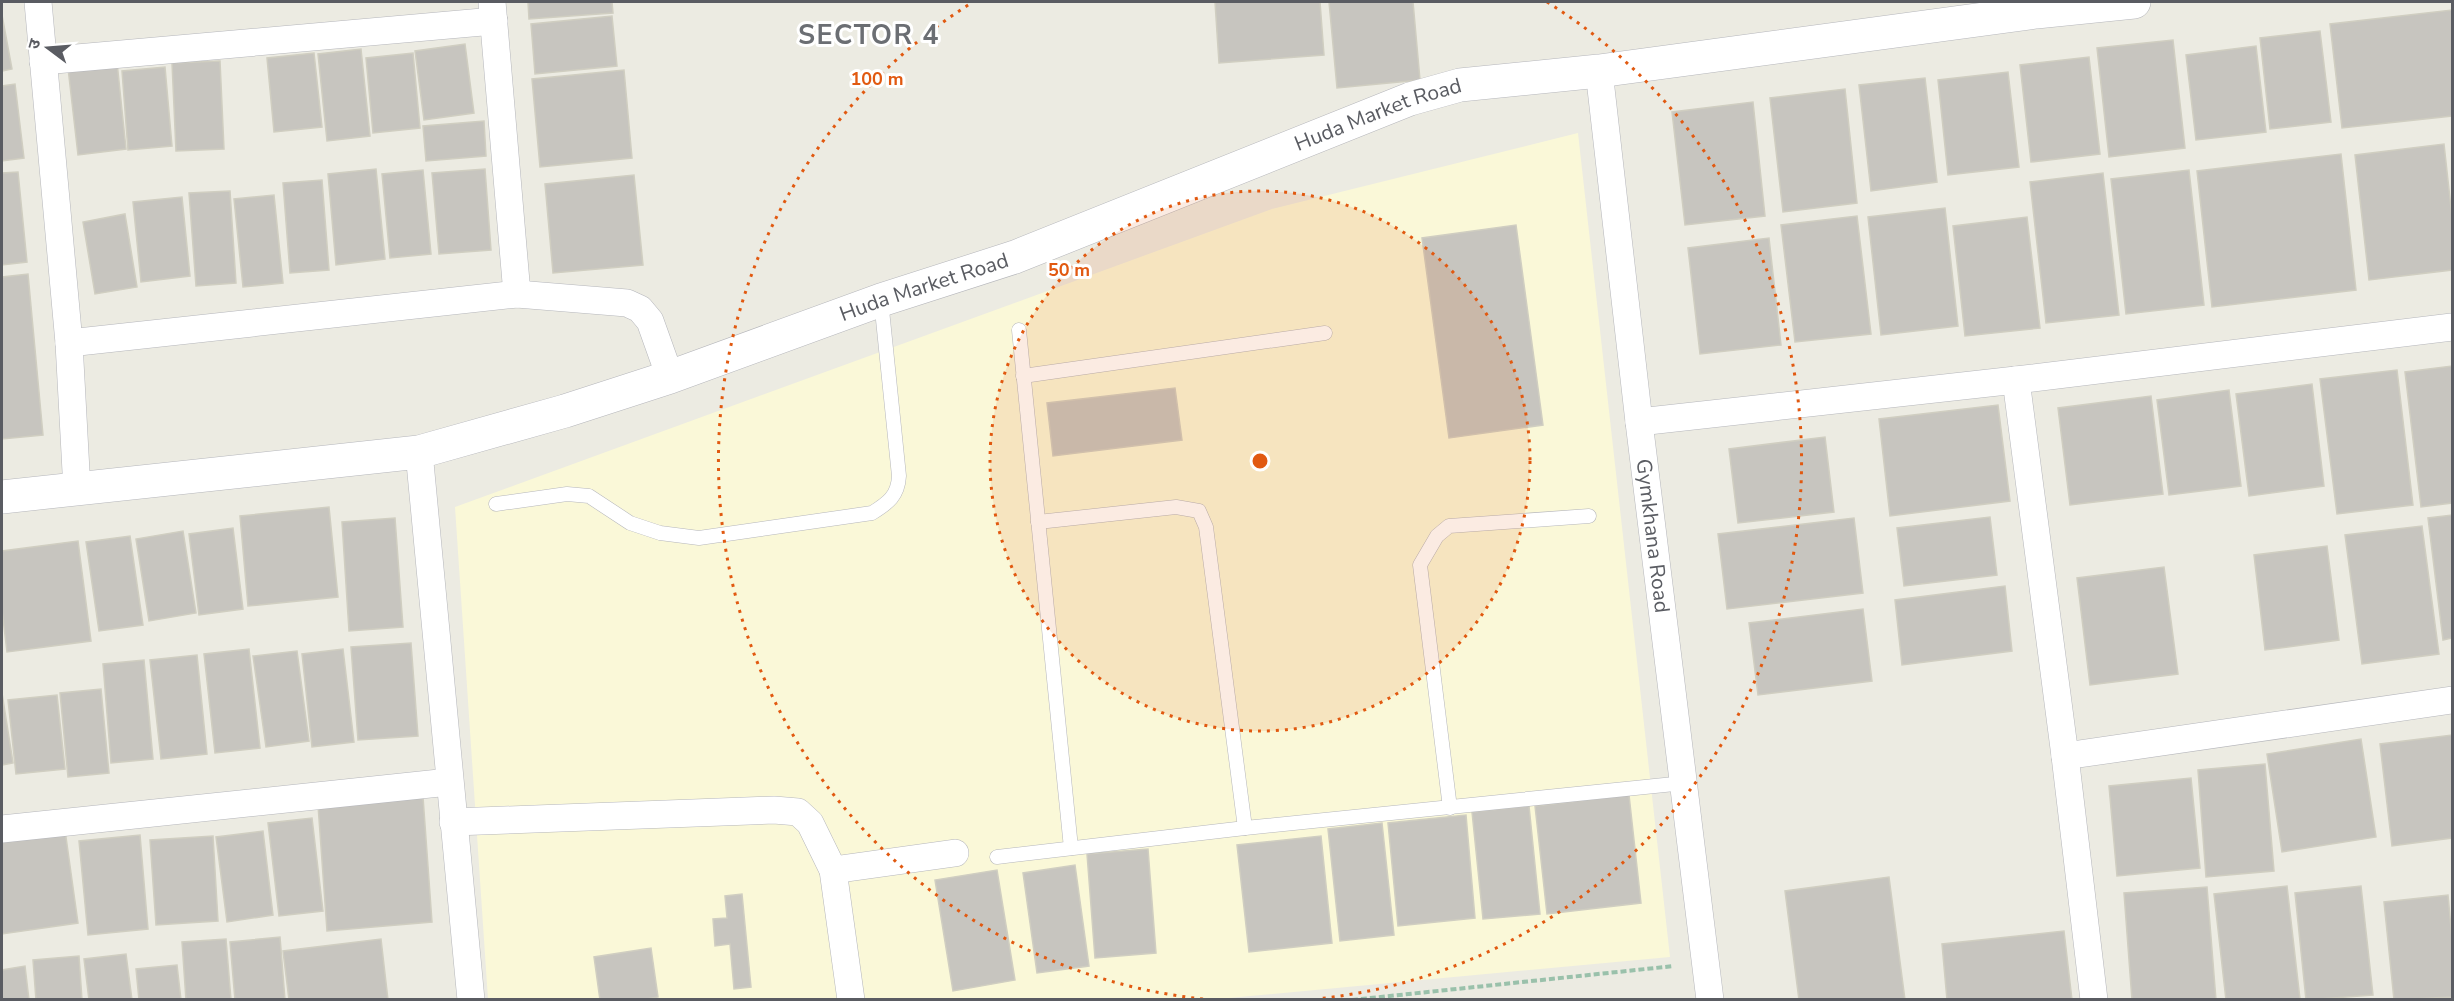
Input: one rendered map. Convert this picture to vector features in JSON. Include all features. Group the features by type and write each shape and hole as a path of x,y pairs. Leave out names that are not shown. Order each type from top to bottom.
{"street":[{"path":"38,2 69,343 77,490"},
{"name":"Huda Market Road","path":"2,497 419,452 565,411 670,377 880,300 1015,256 1410,99 1460,85 1599,71 2036,7 2133,2"},
{"path":"43,62 493,11 517,294"},
{"name":"Gymkhana Road","path":"1599,71 1639,422 1710,999"},
{"path":"69,343 517,294 627,303 640,309 650,321 670,377"},
{"path":"1639,422 2016,380 2452,327"},
{"path":"2016,380 2094,999"},
{"path":"419,452 471,999"},
{"path":"2065,756 2452,700"},
{"path":"2,829 449,782"},
{"path":"453,822 774,810 798,812 810,823 833,870 851,999"},
{"path":"833,870 955,854"}],"lane":[{"path":"496,504 567,494 589,496 630,523 660,533 699,538 872,513 891,501 898,489 899,476 880,300"},
{"path":"1019,330 1071,848"},
{"path":"1023,376 1325,333"},
{"path":"1038,522 1176,507 1199,511 1206,527 1245,828"},
{"path":"1450,808 1420,565 1437,536 1449,526 1589,516"},
{"path":"997,857 1245,828 1684,783"}],"path":[{"path":"1352,999 1706,963"}],"shaded area":[{"path":"1578,133 1670,957 1207,1000 488,999 455,507 1272,209"}],"building":[{"path":"528,2 612,2 613,13 529,19"},
{"path":"1215,2 1320,2 1324,55 1219,63"},
{"path":"1329,2 1413,2 1420,80 1337,88"},
{"path":"2452,10 2452,116 2342,128 2330,24"},
{"path":"2,15 12,69 2,71"},
{"path":"612,16 617,66 535,74 531,24"},
{"path":"2320,31 2331,122 2270,129 2260,38"},
{"path":"2173,40 2185,148 2109,157 2097,48"},
{"path":"465,44 474,113 424,120 415,51"},
{"path":"2256,46 2266,132 2196,140 2186,55"},
{"path":"361,49 370,136 327,141 318,54"},
{"path":"314,53 322,127 274,132 267,58"},
{"path":"413,53 420,128 373,133 366,58"},
{"path":"2089,57 2100,154 2031,162 2020,65"},
{"path":"220,61 224,149 176,151 172,63"},
{"path":"117,62 126,149 78,155 68,68"},
{"path":"165,67 172,146 128,150 122,71"},
{"path":"624,70 632,158 540,167 532,79"},
{"path":"2008,72 2019,167 1948,175 1938,80"},
{"path":"1925,78 1937,182 1871,191 1859,85"},
{"path":"15,84 24,158 2,161 2,86"},
{"path":"1845,89 1857,203 1783,212 1770,98"},
{"path":"1753,102 1765,216 1685,225 1672,112"},
{"path":"484,121 486,156 426,161 423,126"},
{"path":"2444,144 2452,217 2452,270 2369,280 2355,155"},
{"path":"2341,154 2356,290 2212,307 2197,171"},
{"path":"376,169 385,259 336,265 328,174"},
{"path":"485,169 491,250 439,254 432,173"},
{"path":"423,170 431,254 390,258 382,174"},
{"path":"2189,170 2204,305 2126,314 2111,179"},
{"path":"18,172 27,262 2,265 2,173"},
{"path":"2103,173 2119,315 2046,323 2030,182"},
{"path":"634,175 643,265 553,273 545,184"},
{"path":"322,180 329,270 290,273 283,183"},
{"path":"230,191 236,283 196,286 189,193"},
{"path":"274,195 283,283 243,287 234,199"},
{"path":"182,197 190,276 141,282 133,202"},
{"path":"1945,208 1958,326 1881,335 1868,217"},
{"path":"125,214 137,287 95,294 83,222"},
{"path":"1857,216 1871,334 1795,342 1781,225"},
{"path":"2027,217 2040,328 1965,336 1953,226"},
{"path":"1516,225 1543,425 1449,438 1422,238"},
{"path":"1769,238 1781,345 1700,354 1688,248"},
{"path":"28,274 43,435 2,439 2,277"},
{"path":"2452,366 2452,503 2421,507 2405,372"},
{"path":"2397,370 2413,505 2337,514 2320,379"},
{"path":"2312,384 2324,486 2249,496 2236,394"},
{"path":"1175,388 1182,440 1053,456 1047,403"},
{"path":"2229,390 2241,486 2169,495 2157,400"},
{"path":"2151,396 2163,494 2070,505 2058,408"},
{"path":"1998,405 2010,501 1890,516 1879,419"},
{"path":"1825,437 1834,512 1738,523 1729,449"},
{"path":"329,507 338,597 248,606 240,516"},
{"path":"2452,515 2452,638 2443,640 2428,518"},
{"path":"1990,517 1997,575 1904,586 1897,528"},
{"path":"395,518 403,627 349,631 342,522"},
{"path":"1854,518 1863,593 1727,609 1718,534"},
{"path":"2422,526 2439,654 2362,664 2345,535"},
{"path":"233,528 243,609 199,615 189,534"},
{"path":"183,531 196,613 149,621 136,539"},
{"path":"130,536 143,625 99,631 86,542"},
{"path":"78,541 91,641 7,652 2,610 2,551"},
{"path":"2327,546 2339,640 2265,650 2254,555"},
{"path":"2164,567 2178,674 2090,685 2077,578"},
{"path":"2005,586 2012,651 1902,665 1895,600"},
{"path":"1863,609 1872,681 1758,695 1749,623"},
{"path":"411,643 418,736 358,740 351,647"},
{"path":"249,649 260,748 215,753 204,654"},
{"path":"343,649 354,742 312,747 302,654"},
{"path":"297,651 309,741 266,747 253,656"},
{"path":"197,655 207,754 161,759 150,660"},
{"path":"144,660 153,759 111,763 103,664"},
{"path":"101,689 109,773 68,777 60,693"},
{"path":"2,693 13,763 2,765"},
{"path":"57,695 65,769 16,774 8,700"},
{"path":"2452,735 2452,838 2392,846 2380,744"},
{"path":"2361,739 2376,837 2282,852 2267,754"},
{"path":"2265,764 2274,871 2206,877 2198,770"},
{"path":"2191,778 2200,868 2117,876 2109,786"},
{"path":"1629,795 1641,903 1547,914 1535,806"},
{"path":"423,797 432,922 327,931 318,805"},
{"path":"1529,806 1540,914 1483,919 1472,812"},
{"path":"1466,815 1475,918 1398,926 1388,823"},
{"path":"312,818 323,911 279,916 268,823"},
{"path":"1382,823 1394,935 1340,941 1328,829"},
{"path":"65,830 78,923 2,934 2,840"},
{"path":"263,831 273,915 227,922 216,837"},
{"path":"140,835 148,929 88,935 79,841"},
{"path":"213,836 218,921 156,925 150,840"},
{"path":"1321,836 1332,943 1249,952 1237,845"},
{"path":"1148,849 1156,953 1095,958 1087,854"},
{"path":"1075,865 1089,966 1037,973 1023,873"},
{"path":"997,870 1015,980 953,991 935,880"},
{"path":"1889,877 1905,1000 1799,1000 1785,891"},
{"path":"2287,886 2300,999 2226,1000 2214,894"},
{"path":"2361,886 2373,995 2306,1000 2295,893"},
{"path":"2207,887 2216,1000 2132,1000 2124,893"},
{"path":"742,894 751,987 734,989 730,944 715,946 713,919 727,918 725,896"},
{"path":"2448,895 2452,939 2452,997 2394,1000 2384,902"},
{"path":"2064,931 2072,1000 1947,1000 1942,944"},
{"path":"280,937 285,1000 235,1000 230,942"},
{"path":"226,939 231,1000 186,1000 182,942"},
{"path":"381,939 388,1000 289,1000 283,951"},
{"path":"651,948 658,997 641,1000 600,1000 594,957"},
{"path":"126,954 132,1000 89,1000 84,959"},
{"path":"79,956 82,1000 36,1000 33,960"},
{"path":"177,965 181,1000 139,1000 136,969"},
{"path":"25,966 29,1000 2,1000 2,970"}],"district":[{"name":"SECTOR 4","path":"869,35"}]}
